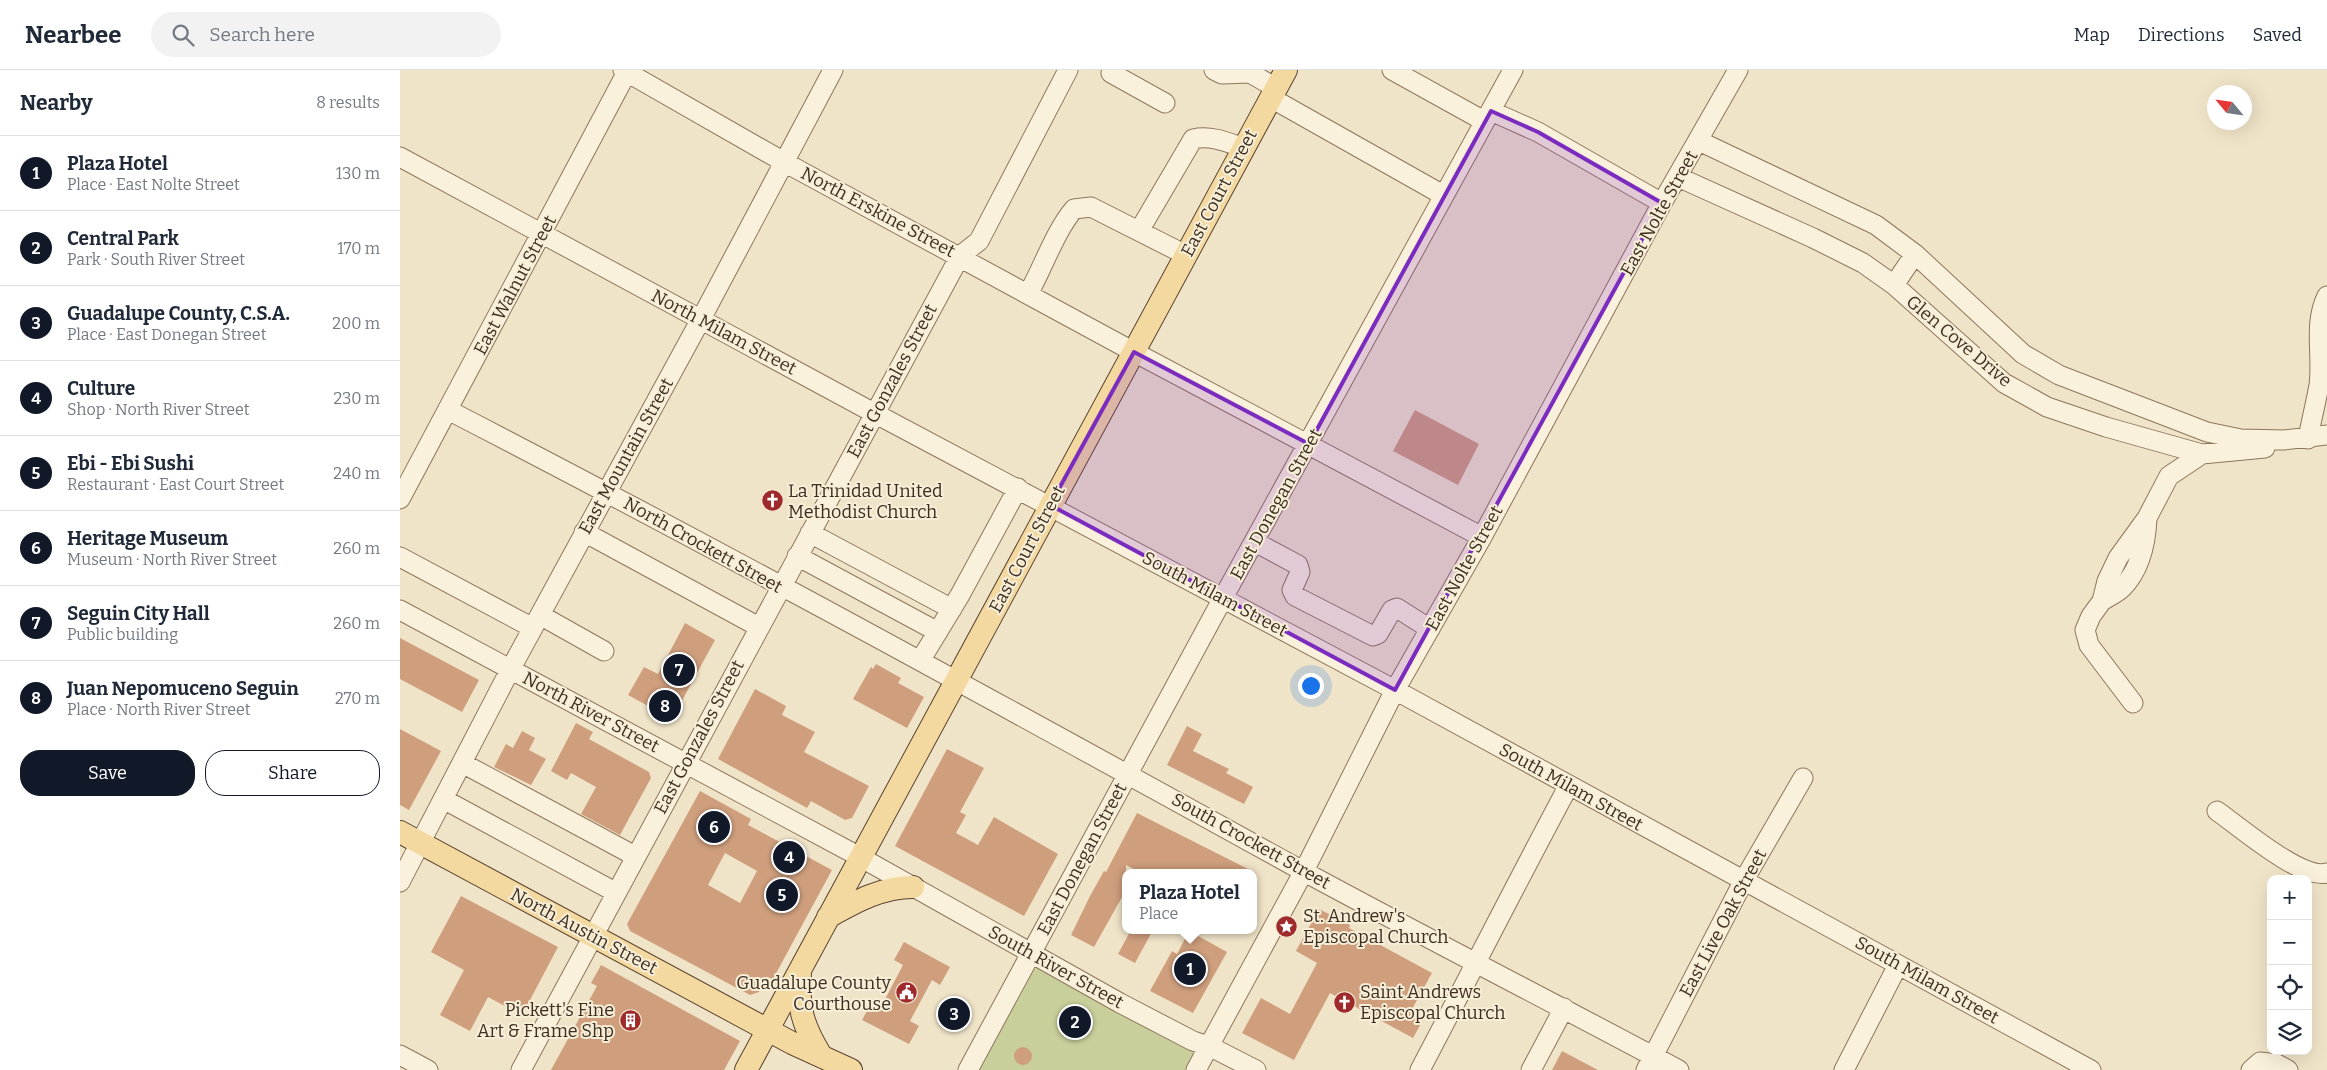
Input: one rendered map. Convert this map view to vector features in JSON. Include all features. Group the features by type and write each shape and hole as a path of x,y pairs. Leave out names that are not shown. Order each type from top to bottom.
{"main road":[{"name":"East Court Street","path":"746,1070 1278,85"},
{"name":"North Austin Street","path":"400,832 792,1043 820,1054 851,1070"},
{"path":"827,918 872,894 894,887 913,886"},
{"path":"800,970 798,1000 802,1018 820,1054"}],"street":[{"name":"East Mountain Street","path":"400,882 536,621 701,319 833,70"},
{"name":"East Gonzales Street","path":"521,1070 874,413 960,256 979,241 1068,70"},
{"path":"1112,70 1111,73 1165,103"},
{"path":"1214,70 1222,74 1250,73 1278,85 1337,137 1443,195"},
{"path":"1392,70 1488,116 1538,132 1662,203"},
{"name":"East Donegan Street","path":"968,1070 1223,598 1513,70"},
{"name":"East Nolte Street","path":"1196,1070 1304,871 1396,690 1482,537 1662,203 1738,70"},
{"name":"North Erskine Street","path":"626,71 784,162 1134,352 1482,537"},
{"name":"East Walnut Street","path":"400,500 543,235 626,71"},
{"path":"1139,232 1193,139 1202,137 1220,140 1244,148"},
{"name":"Glen Cove Drive","path":"1699,141 1876,225 1915,254 2022,354 2059,375 2207,432 2241,439 2284,440 2327,436"},
{"name":"North Milam Street","path":"400,157 874,413 1050,505"},
{"name":"Glen Cove Drive","path":"1678,177 1821,242 1863,264 1894,285 2004,383 2048,407 2106,427 2202,454 2269,447 2284,440"},
{"path":"1028,294 1045,264 1064,222 1074,209 1091,207 1186,255"},
{"path":"1894,285 1915,254"},
{"path":"2308,439 2319,383 2318,339 2322,306 2327,296"},
{"name":"North Crockett Street","path":"448,410 606,492 780,587 957,680"},
{"path":"2163,444 2169,476"},
{"path":"2132,703 2089,646 2086,630 2091,616 2102,601 2122,588 2138,564 2146,541 2147,518 2169,476 2202,454"},
{"path":"920,661 952,610 1018,488"},
{"name":"South Milam Street","path":"1050,505 1396,690 2091,1070"},
{"path":"584,532 759,627"},
{"path":"810,533 952,610"},
{"path":"1255,542 1298,565 1300,572 1292,590 1295,596 1373,636 1378,634 1392,610 1397,608 1430,628"},
{"path":"797,556 938,632"},
{"path":"400,557 604,652"},
{"name":"North River Street","path":"400,610 860,857"},
{"name":"South Crockett Street","path":"957,680 1304,871 1564,1008 1650,1063 1679,1070"},
{"path":"462,763 635,856"},
{"name":"East Live Oak Street","path":"1650,1063 1744,880 1803,778"},
{"path":"1420,1070 1477,962 1491,930 1569,785"},
{"path":"443,799 616,892"},
{"path":"2218,811 2290,863 2319,875 2327,873"},
{"name":"South River Street","path":"860,857 1031,954 1193,1041 1209,1046 1256,1070"},
{"path":"1844,1070 1898,965"},
{"path":"1531,1070 1564,1008"},
{"path":"400,1055 428,1070"},
{"path":"2256,1066 2277,1064 2288,1070"}],"highlighted area":[{"path":"1491,111 1538,132 1662,203 1395,690 1050,505 1134,352 1309,444"}],"green space":[{"path":"1031,954 1209,1046 1196,1070 968,1070"}],"building":[{"path":"1415,410 1479,444 1458,485 1393,451"},
{"path":"685,623 715,640 672,719 628,695 644,667 658,674"},
{"path":"400,638 479,680 462,712 400,679"},
{"path":"876,664 901,678 898,683 924,697 907,728 853,699 871,667 873,669"},
{"path":"755,689 786,706 782,715 815,732 804,752 869,786 852,818 845,820 811,801 807,808 718,759"},
{"path":"576,723 593,732 589,739 649,772 651,778 620,835 581,814 596,787 571,773 567,780 551,771"},
{"path":"1187,726 1202,734 1193,751 1229,769 1226,773 1253,787 1244,804 1167,765"},
{"path":"400,729 441,751 409,810 400,805"},
{"path":"522,731 535,738 529,750 546,759 531,785 494,767 506,744 513,748"},
{"path":"947,749 984,768 960,812 966,815 956,833 978,845 994,817 1058,854 1024,916 895,846"},
{"path":"700,791 751,819 748,825 832,870 773,979 767,977 759,992 750,995 630,931 627,924","holes":["725,853 757,871 740,903 708,885"]},
{"path":"1137,813 1248,869 1134,869 1126,865 1126,869 1122,869 1122,897 1094,947 1071,935 1090,896 1104,871 1106,872"},
{"path":"461,896 558,947 522,1015 488,997 470,1031 440,1015 464,970 431,952"},
{"path":"1319,909 1350,925 1349,928 1432,973 1411,1011 1411,1014 1423,1020 1413,1038 1330,993 1294,1060 1242,1033 1261,998 1290,1014 1317,963 1296,951"},
{"path":"1129,934 1151,934 1135,963 1118,954"},
{"path":"1187,934 1194,934 1227,952 1193,1013 1150,991 1172,951 1177,954"},
{"name":"Guadalupe County Courthouse","path":"904,942 950,967 940,985 932,980 910,1021 919,1026 909,1044 862,1020 873,1000 882,1005 903,965 894,960"},
{"path":"601,965 740,1041 724,1070 551,1070 597,986 591,983"},
{"path":"1023,1047 1029,1050 1032,1056 1029,1062 1023,1065 1017,1062 1014,1056 1017,1050"},
{"path":"1562,1051 1598,1070 1552,1070"}],"place":[{"name":"La Trinidad United Methodist Church","path":"772,501"},
{"name":"Seguin City Hall","path":"679,670"},
{"name":"Juan Nepomuceno Seguin","path":"665,706"},
{"name":"Heritage Museum","path":"714,827"},
{"name":"Culture","path":"789,857"},
{"name":"Ebi - Ebi Sushi","path":"782,895"},
{"name":"St. Andrew's Episcopal Church","path":"1287,926"},
{"name":"Plaza Hotel","path":"1190,969"},
{"name":"Guadalupe County Courthouse","path":"907,993"},
{"name":"Saint Andrews Episcopal Church","path":"1344,1002"},
{"name":"Guadalupe County, C.S.A.","path":"954,1014"},
{"name":"Pickett's Fine Art & Frame Shp","path":"630,1020"},
{"name":"Central Park","path":"1075,1022"}]}
